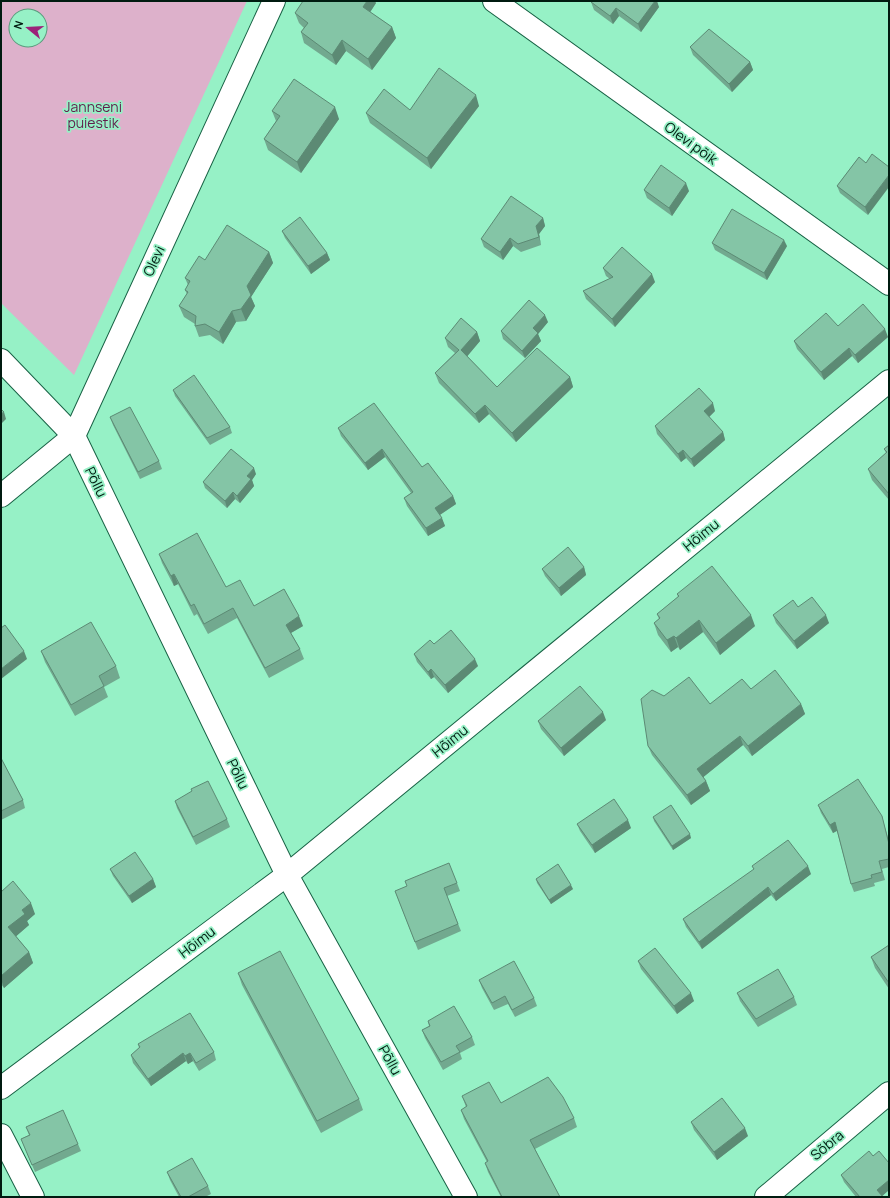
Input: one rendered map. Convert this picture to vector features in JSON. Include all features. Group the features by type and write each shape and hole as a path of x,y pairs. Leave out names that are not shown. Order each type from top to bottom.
{"street":[{"name":"Olevi","path":"1,496 74,436 274,1"},
{"name":"Olevi põik","path":"494,1 889,284"},
{"name":"Põllu","path":"1,360 74,436 287,875 466,1197"},
{"name":"Hõimu","path":"1,1088 287,875 889,381"},
{"name":"Sõbra","path":"766,1197 889,1093"},
{"path":"1,1135 33,1197"}],"green space":[{"name":"Jannseni puiestik","path":"1,1 247,1 74,375 1,303"}],"building":[{"path":"303,1 367,1 363,7 392,27 368,59 342,40 332,55 301,32 308,23 295,13"},
{"path":"655,1 638,24 616,8 610,16 591,2"},
{"path":"709,29 750,62 729,84 690,47"},
{"path":"439,68 476,95 427,158 366,113 384,89 410,110"},
{"path":"294,79 335,107 297,162 264,139 280,116 272,111"},
{"path":"872,154 889,167 889,175 865,207 837,186 859,157 866,163"},
{"path":"661,165 686,183 669,208 644,190"},
{"path":"511,196 543,218 536,226 539,237 518,244 510,238 500,252 481,239"},
{"path":"732,209 784,240 764,273 712,243"},
{"path":"300,217 327,253 308,266 282,231"},
{"path":"227,225 269,252 247,286 251,295 241,309 232,311 219,332 205,324 195,326 196,316 179,306 188,292 185,290 190,281 185,278 199,256 205,260"},
{"path":"622,247 652,274 612,319 583,291 613,277 603,268"},
{"path":"529,300 545,315 533,328 538,333 522,351 501,331"},
{"path":"863,304 885,329 855,355 849,348 821,372 794,341 826,313 838,326"},
{"path":"461,318 477,332 461,350 497,387 537,348 570,377 512,433 485,405 475,414 435,373 459,350 445,338"},
{"path":"194,375 230,427 207,438 173,390"},
{"path":"699,388 713,403 704,411 723,432 691,459 683,450 678,454 655,426"},
{"path":"374,403 422,467 428,463 453,496 435,508 442,518 426,528 404,498 413,492 382,449 365,463 338,428"},
{"path":"130,407 159,461 138,472 110,417"},
{"path":"889,445 889,494 868,469 887,452 884,449"},
{"path":"231,449 254,468 247,476 251,479 237,496 233,492 225,501 203,482"},
{"path":"197,533 226,587 240,580 254,606 284,589 299,616 286,625 300,649 265,668 233,608 204,624 194,604 191,606 174,574 171,576 159,554"},
{"path":"568,547 584,567 559,588 542,569"},
{"path":"712,566 751,615 716,643 699,620 676,638 674,636 667,640 654,623 660,618 657,614 679,596 677,594"},
{"path":"812,597 826,615 794,641 773,615 793,600 798,607"},
{"path":"91,622 116,666 99,676 104,686 71,705 41,651"},
{"path":"5,625 24,651 1,669 1,628"},
{"path":"451,630 475,659 445,685 431,669 428,672 414,654 430,640 434,644"},
{"path":"775,670 801,704 748,746 740,736 697,769 706,781 687,795 648,746 641,699 652,690 664,696 689,677 710,704 742,679 751,689"},
{"path":"580,686 603,712 561,748 538,721"},
{"path":"1,758 23,800 1,811"},
{"path":"858,779 882,816 889,844 889,859 879,861 882,872 871,875 872,878 851,884 835,822 830,825 818,805"},
{"path":"208,781 227,819 193,837 175,801 192,791 191,789"},
{"path":"614,799 628,820 592,845 577,824"},
{"path":"671,805 690,834 672,846 653,817"},
{"path":"788,840 808,866 773,894 768,887 699,942 683,919 754,869 752,866"},
{"path":"135,852 153,879 129,896 110,869"},
{"path":"449,863 457,883 444,888 458,924 415,942 395,891 407,886 405,881"},
{"path":"558,864 571,885 549,900 536,879"},
{"path":"13,881 31,903 22,910 25,914 8,927 29,952 1,976 1,892"},
{"path":"889,945 889,983 871,957"},
{"path":"655,948 691,993 674,1006 638,961"},
{"path":"280,951 359,1099 317,1121 238,973"},
{"path":"514,961 534,998 512,1010 505,996 492,1003 479,980"},
{"path":"778,969 794,997 756,1019 737,993"},
{"path":"454,1006 472,1037 456,1046 460,1052 441,1062 422,1030 430,1026 428,1021"},
{"path":"190,1013 214,1052 196,1063 190,1053 185,1056 183,1053 148,1079 131,1055 140,1047 138,1044"},
{"path":"548,1077 563,1097 574,1118 530,1140 560,1197 502,1197 485,1163 488,1161 461,1110 467,1106 462,1096 489,1082 501,1103"},
{"path":"722,1098 745,1128 714,1152 691,1122"},
{"path":"63,1110 78,1144 32,1165 21,1139 30,1135 26,1127"},
{"path":"869,1151 873,1156 879,1151 889,1163 889,1180 877,1190 883,1197 860,1197 841,1175"},
{"path":"192,1158 208,1186 188,1197 181,1197 167,1172"}]}
